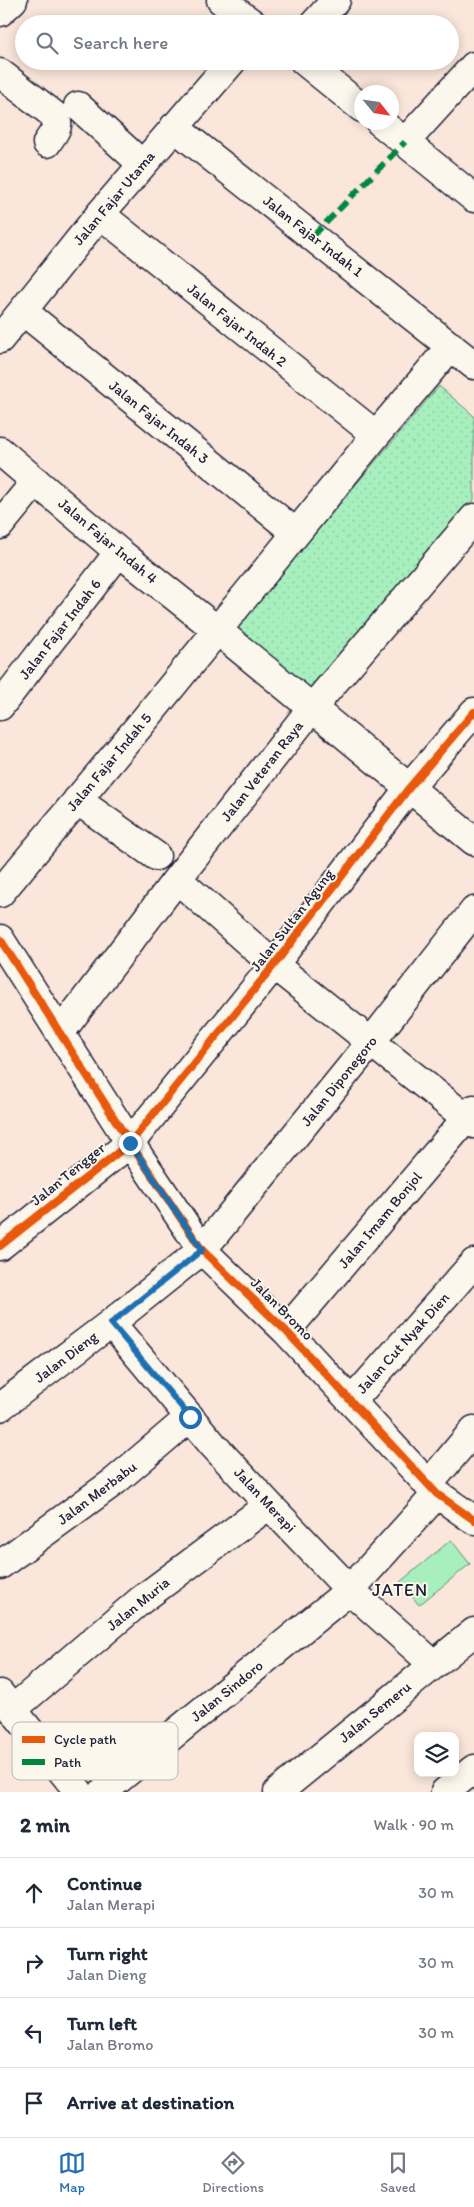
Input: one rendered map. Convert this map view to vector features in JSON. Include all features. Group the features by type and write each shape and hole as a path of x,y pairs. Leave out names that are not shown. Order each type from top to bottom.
{"street":[{"path":"0,12 13,0"},
{"path":"221,0 241,15"},
{"path":"322,15 336,0"},
{"path":"404,142 474,66"},
{"name":"Jalan Fajar Utama","path":"0,339 100,214 224,70"},
{"path":"315,70 354,102"},
{"path":"0,73 58,120 59,125 47,143"},
{"path":"78,106 142,164"},
{"name":"Jalan Fajar Indah 1","path":"174,127 474,365"},
{"path":"390,130 474,198"},
{"name":"Jalan Fajar Indah 2","path":"100,214 376,435"},
{"name":"Jalan Fajar Indah 3","path":"23,311 296,533"},
{"name":"Jalan Fajar Indah 5","path":"0,893 451,346"},
{"name":"Jalan Fajar Indah 4","path":"0,451 119,552 474,841"},
{"path":"0,525 36,481"},
{"name":"Jalan Veteran Raya","path":"60,1033 177,879 312,708 474,518"},
{"name":"Jalan Fajar Indah 6","path":"0,706 119,552"},
{"name":"Jalan Sultan Agung","path":"130,1143 274,966 409,788 474,712"},
{"path":"77,800 156,856"},
{"path":"177,879 274,966 371,1042 472,1117"},
{"name":"Jalan Diponegoro","path":"202,1250 371,1042 474,911"},
{"name":"Jalan Bromo","path":"0,939 130,1143 202,1250 286,1331 432,1489 474,1520"},
{"name":"Jalan Imam Bonjol","path":"286,1331 472,1117"},
{"name":"Jalan Tengger","path":"0,1246 130,1143"},
{"name":"Jalan Dieng","path":"0,1407 111,1323 202,1250"},
{"name":"Jalan Cut Nyak Dien","path":"352,1401 474,1263"},
{"name":"Jalan Merapi","path":"111,1323 190,1417 269,1505 350,1590 433,1664"},
{"name":"Jalan Merbabu","path":"0,1565 115,1481 190,1417"},
{"name":"Jalan Sindoro","path":"178,1731 350,1590 432,1489 474,1430"},
{"name":"Jalan Muria","path":"6,1702 269,1505"},
{"name":"Jalan Semeru","path":"278,1792 474,1632"},
{"path":"6,1702 22,1722"},
{"path":"445,1792 474,1769"},
{"path":"68,1780 78,1792"},
{"name":"Jalan Sindoro","path":"103,1792 118,1780"}],"green space":[{"path":"439,386 474,416 474,500 313,692 236,627"},
{"path":"451,1540 470,1564 419,1605 400,1582"}],"marked path":[{"path":"313,236 405,142"}],"cycle path":[{"path":"0,1246 130,1143 274,965 409,788 474,712"},
{"path":"0,939 130,1143 202,1250 286,1331 437,1494 474,1520"}],"district":[{"name":"JATEN","path":"400,1590"}],"route":[{"path":"130,1143 202,1250 111,1323 190,1417"}]}
